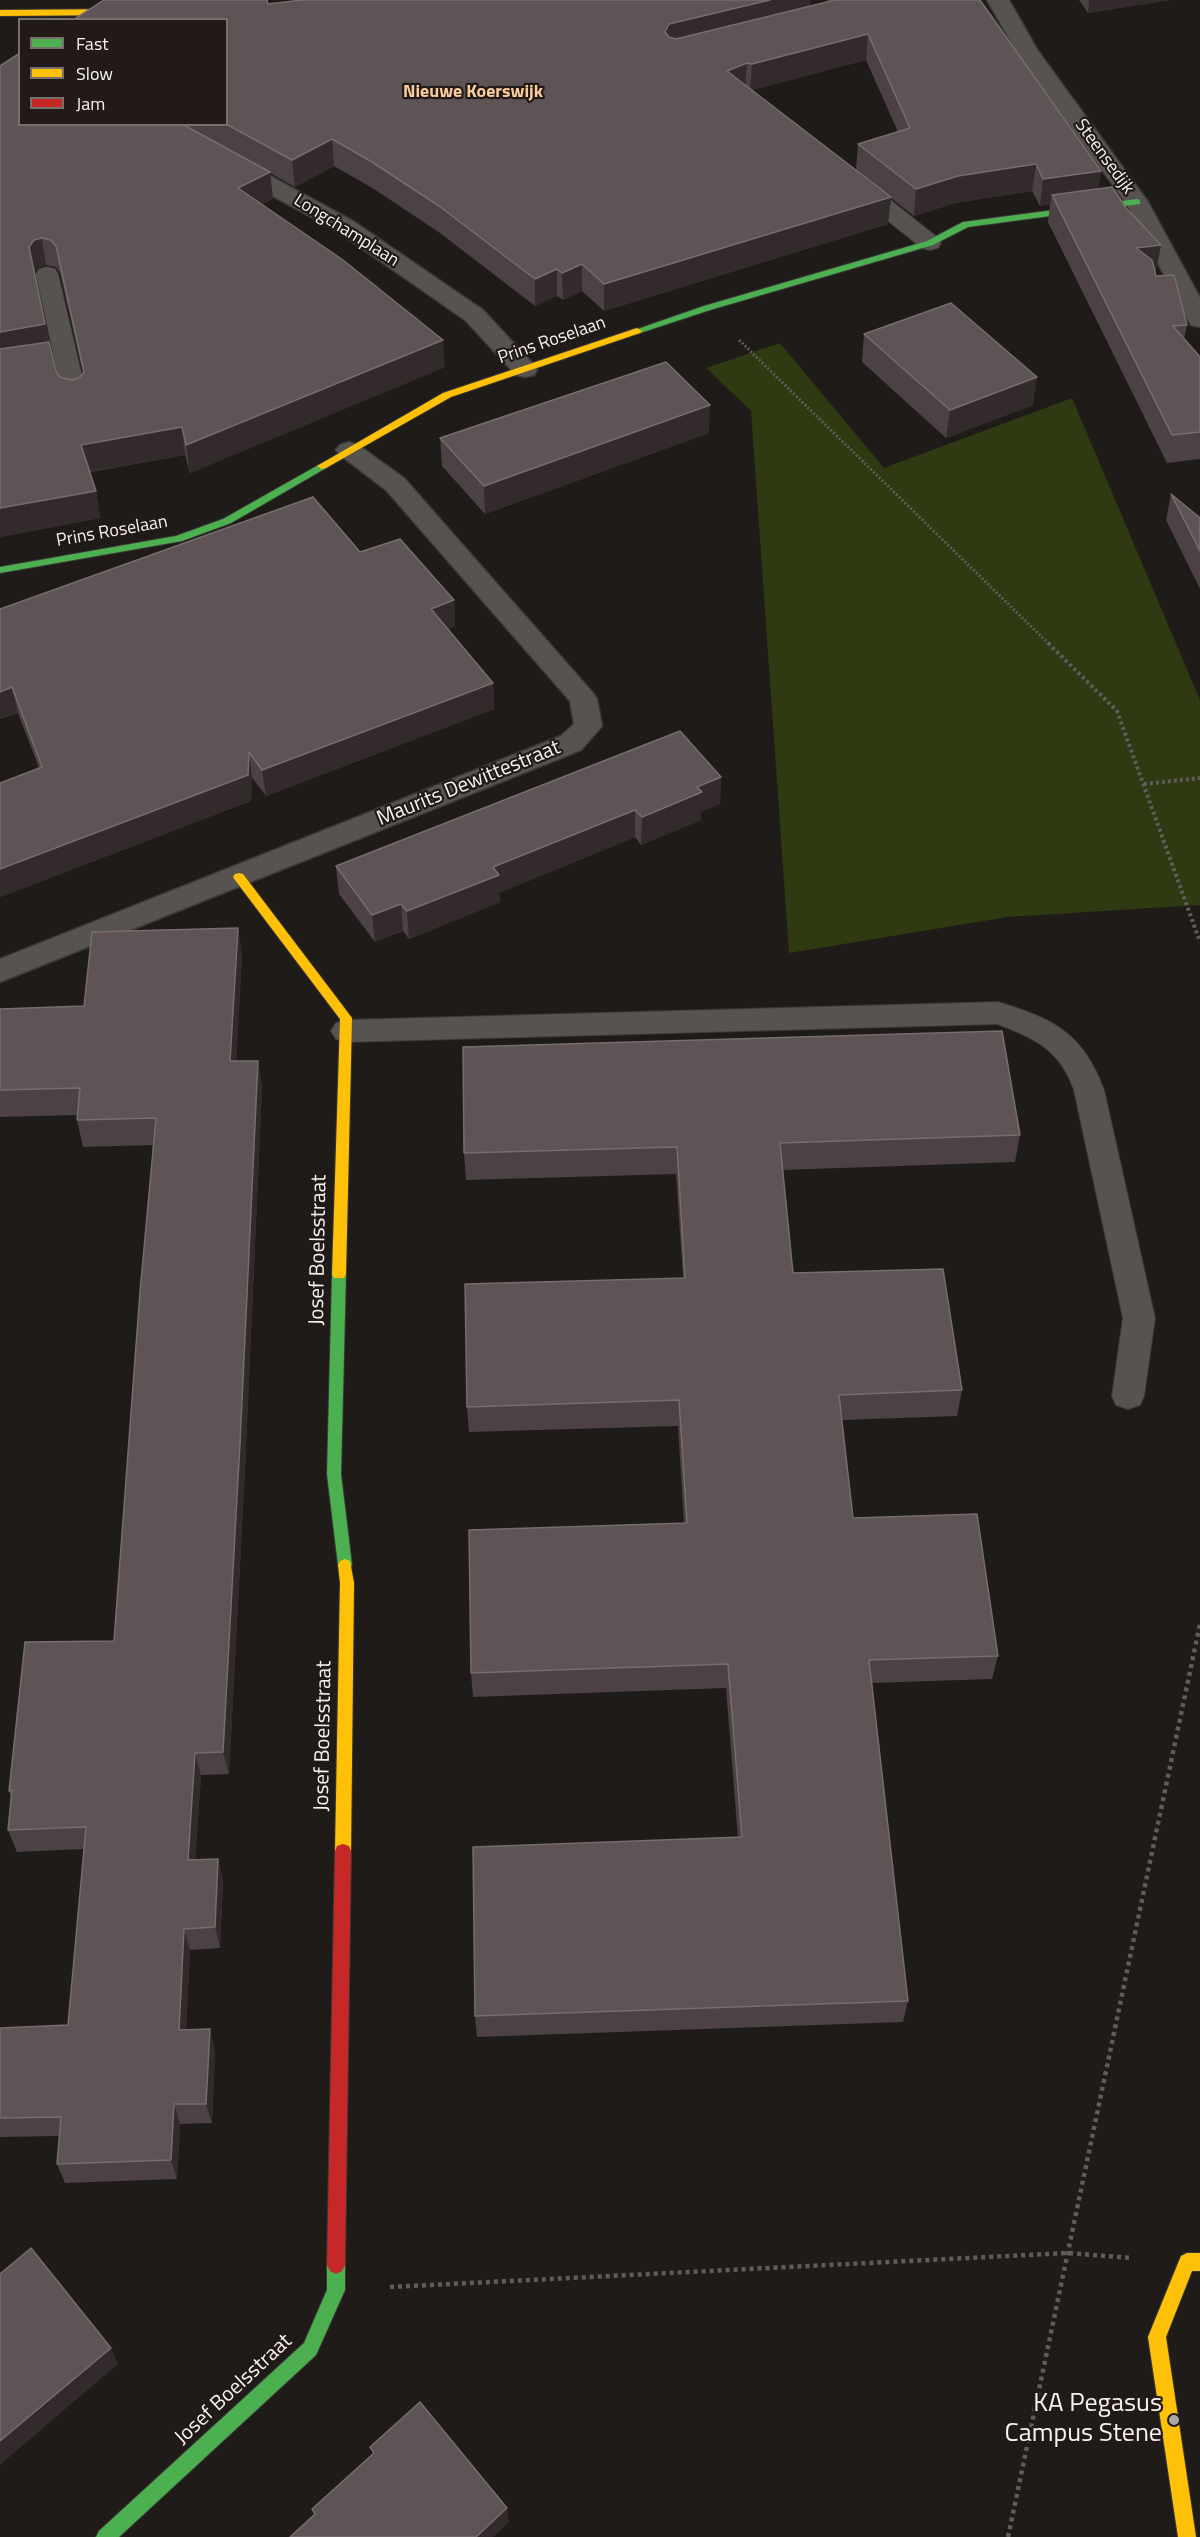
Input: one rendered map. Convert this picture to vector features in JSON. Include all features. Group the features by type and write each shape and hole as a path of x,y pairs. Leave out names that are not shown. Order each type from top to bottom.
{"street":[{"name":"Steensedijk","path":"998,0 1028,52 1137,202 1200,320"},
{"path":"0,13 142,12"},
{"name":"Longchamplaan","path":"210,153 345,226 474,315 525,370"},
{"name":"Prins Roselaan","path":"0,570 178,539 227,521 447,395 707,308 930,243 966,224 1137,202"},
{"name":"Maurits Dewittestraat","path":"0,971 571,743 588,726 583,699 395,484 349,450"},
{"name":"Josef Boelsstraat","path":"105,2537 310,2349 336,2290 347,1583 334,1474 346,1018 239,877"},
{"path":"1186,2537 1158,2337 1194,2262"}],"lane":[{"path":"838,171 930,243"},
{"path":"47,274 55,360 75,398"},
{"path":"345,1031 998,1013 1029,1024 1058,1041 1078,1063 1089,1090 1139,1318 1128,1396"}],"path":[{"path":"707,308 1117,711 1200,942"},
{"path":"1144,784 1200,778"},
{"path":"1008,2537 1200,1624"},
{"path":"336,2290 1068,2253 1194,2262"}],"green space":[{"path":"780,343 884,468 1072,398 1200,700 1200,905 1008,917 789,953 751,411 706,368"}],"building":[{"path":"104,0 267,0 268,4 302,0 770,0 669,24 665,32 669,37 676,39 835,0 980,0 1101,171 1043,179 1036,164 958,176 916,189 858,144 910,128 868,34 752,64 747,63 727,71 891,197 604,284 582,264 562,273 557,269 535,279 439,206 332,139 292,160 228,125 228,18 76,18"},
{"path":"18,54 18,126 186,126 270,172 238,188 343,260 443,340 186,445 182,427 81,445 96,491 0,508 0,349 49,342 56,371 60,377 71,380 79,378 84,372 56,246 51,240 42,238 34,240 29,247 45,324 0,332 0,66"},
{"path":"1112,187 1126,208 1161,245 1136,248 1152,260 1156,276 1174,275 1187,325 1173,326 1200,357 1200,432 1172,435 1052,195"},
{"path":"951,303 1037,377 950,410 864,334"},
{"path":"666,362 710,405 484,486 440,438"},
{"path":"1171,494 1200,518 1200,551"},
{"path":"313,497 360,552 400,539 454,600 431,609 493,683 262,770 249,752 248,775 0,869 0,783 42,767 12,687 0,692 0,609"},
{"path":"680,731 721,777 697,787 702,792 642,817 635,810 493,867 499,875 407,911 401,904 372,915 336,866"},
{"path":"238,928 230,1061 258,1061 240,1443 223,1752 195,1753 188,1860 218,1859 215,1927 184,1929 179,2030 210,2029 206,2104 174,2104 171,2160 57,2164 61,2117 0,2118 0,2028 68,2025 86,1827 8,1830 12,1790 9,1791 25,1642 114,1641 140,1292 156,1118 77,1120 80,1088 0,1090 0,1009 84,1006 92,932"},
{"path":"1002,1031 1020,1135 780,1143 793,1273 943,1269 962,1390 839,1395 853,1518 977,1514 998,1656 869,1660 908,2001 475,2016 473,1847 742,1837 728,1664 471,1673 469,1530 687,1523 679,1400 467,1407 465,1284 685,1278 677,1147 464,1153 463,1047"},
{"path":"31,2248 111,2348 0,2441 0,2274"},
{"path":"420,2402 507,2508 476,2537 290,2537 315,2514 312,2509 374,2453 370,2447"}],"traffic: fast":[{"path":"637,331 707,308 930,243 966,224 1137,202"},
{"path":"0,570 178,539 227,521 322,466"},
{"path":"339,1274 334,1474 345,1565"},
{"path":"105,2537 310,2349 336,2290 336,2265"}],"traffic: slow":[{"path":"0,13 127,12"},
{"path":"322,466 447,395 637,331"},
{"path":"239,877 346,1018 339,1274"},
{"path":"343,1851 347,1583 345,1565"},
{"path":"1187,2537 1157,2337 1187,2262 1200,2262"}],"traffic: jam":[{"path":"336,2265 343,1851"}],"place":[{"name":"KA Pegasus Campus Stene","path":"1174,2420"}],"district":[{"name":"Nieuwe Koerswijk","path":"473,93"}]}
